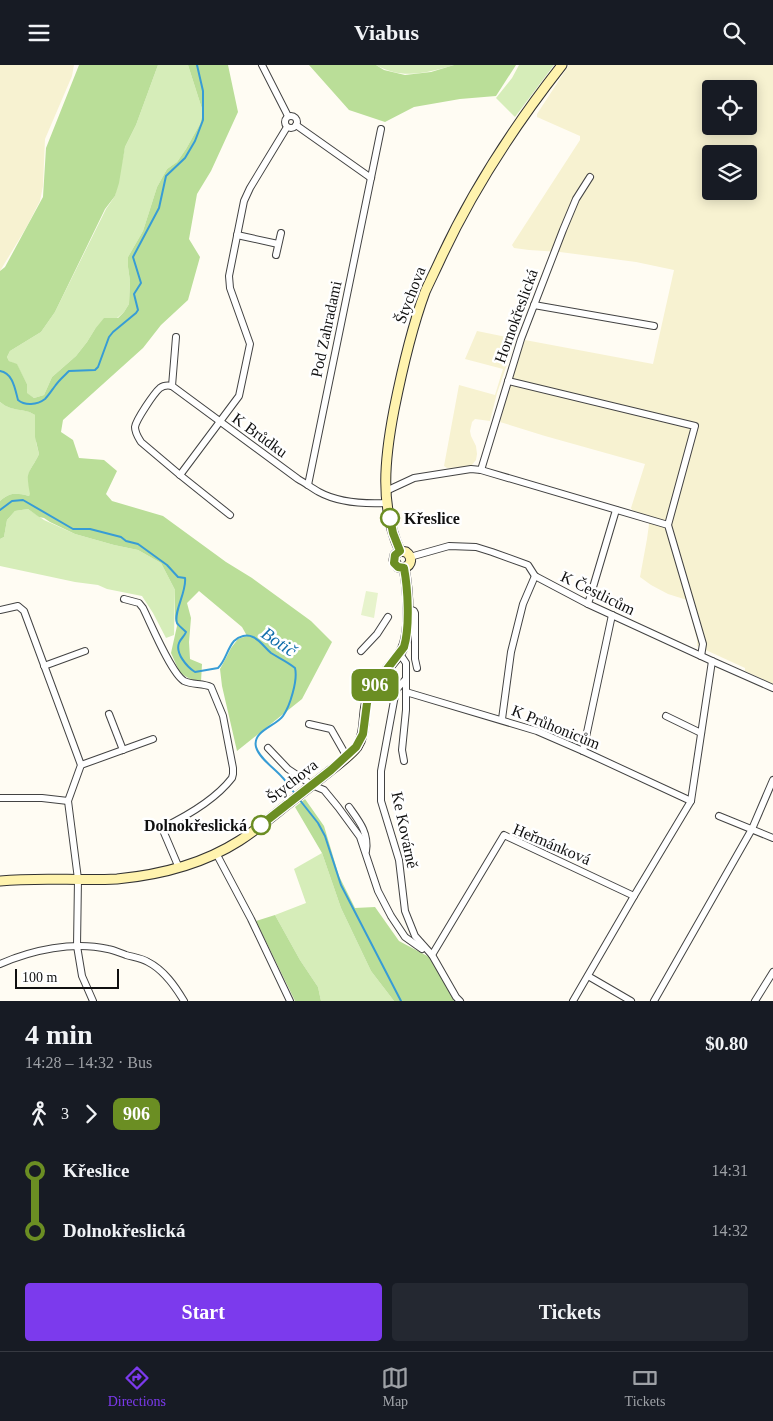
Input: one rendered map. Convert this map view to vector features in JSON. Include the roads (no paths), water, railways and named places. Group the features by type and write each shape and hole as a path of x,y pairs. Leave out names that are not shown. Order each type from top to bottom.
{"street":[{"path":"262,65 288,116"},
{"name":"Štychova","path":"0,881 24,879 117,879 179,868 216,853 238,841 310,787 347,757 356,747 363,734 370,691 400,654 406,640 406,585 404,568 396,565 394,560 395,555 400,551 393,533 386,503 386,461 396,403 412,332 426,292 455,227 489,168 562,65"},
{"path":"288,116 295,117 297,122 292,129 284,123 288,116"},
{"path":"296,125 371,178"},
{"path":"180,475 239,396 250,344 230,288 229,276 244,201 287,127"},
{"name":"Pod Zahradami","path":"308,485 382,129"},
{"name":"Hornokřeslická","path":"481,470 520,339 566,222 576,199 590,177"},
{"path":"276,255 280,233"},
{"path":"237,235 278,244"},
{"path":"534,305 654,326"},
{"path":"176,337 172,386 166,385 159,389 136,421 135,431 140,442 230,515"},
{"path":"508,381 696,427 668,525 703,644 701,656"},
{"name":"K Brůdku","path":"172,386 220,423 320,493 338,499 363,503 386,503"},
{"path":"386,491 414,478 471,469 481,470 668,525"},
{"path":"588,604 616,510"},
{"name":"K Čestlicům","path":"410,557 449,546 476,547 528,565 535,576 588,604 773,688"},
{"path":"400,551 406,552 410,557 410,562 404,568"},
{"path":"502,719 511,652 523,604 535,576"},
{"path":"124,599 139,603 143,608 169,661 182,680 188,683 211,687 223,716 233,768 232,778 207,802 162,828 179,868"},
{"path":"0,610 18,606 24,611 82,765 68,801 78,879 77,946 82,977 93,1001"},
{"path":"407,609 415,613 415,659 417,668"},
{"path":"583,751 612,615"},
{"path":"361,651 388,617"},
{"path":"44,667 85,651"},
{"path":"400,654 406,663 402,749 404,761"},
{"path":"573,1001 691,801 712,661"},
{"name":"Ke Kovárně","path":"405,680 396,690 382,771 381,801 399,860 405,911 415,936 432,955 460,1001"},
{"name":"K Průhonicům","path":"406,692 502,719 537,731 691,801"},
{"path":"109,713 123,750"},
{"path":"666,716 701,733"},
{"path":"309,724 331,729 347,757"},
{"path":"82,765 153,739"},
{"path":"268,748 288,769 310,787 324,790 338,807 360,837 378,891 391,915 405,937 432,955"},
{"path":"654,1001 752,829 773,779"},
{"path":"0,798 42,798 68,801"},
{"path":"349,807 362,825 365,833 367,846 365,855"},
{"path":"719,816 773,838"},
{"name":"Heřmánková","path":"432,955 504,835 634,896"},
{"path":"216,853 251,919 290,1001"},
{"path":"0,964 38,951 77,946 107,949 147,961 171,982 184,1001"},
{"path":"588,976 631,1001"},
{"path":"755,1001 771,977"}],"waterway":[{"path":"0,371 11,378 18,400 28,404 42,401 69,371 95,370 98,367 109,337 138,310 134,294 141,283 133,257 159,208 166,176 185,158 195,141 203,120 203,91 197,65"},
{"name":"Botič","path":"0,510 12,501 23,500 73,529 90,529 121,537 126,541 138,544 167,565 178,577 185,578 176,619 177,623 186,632 178,647 182,659 195,672 218,668 234,641 246,636 256,638 271,653 295,668 294,686 286,712 280,720 261,733 256,741 256,747 260,755 284,779 296,795"},
{"name":"Botič","path":"299,799 318,823 325,836 341,885 401,1001"}],"place":[{"name":"Křeslice","path":"390,518"},
{"name":"Dolnokřeslická","path":"261,825"}]}
